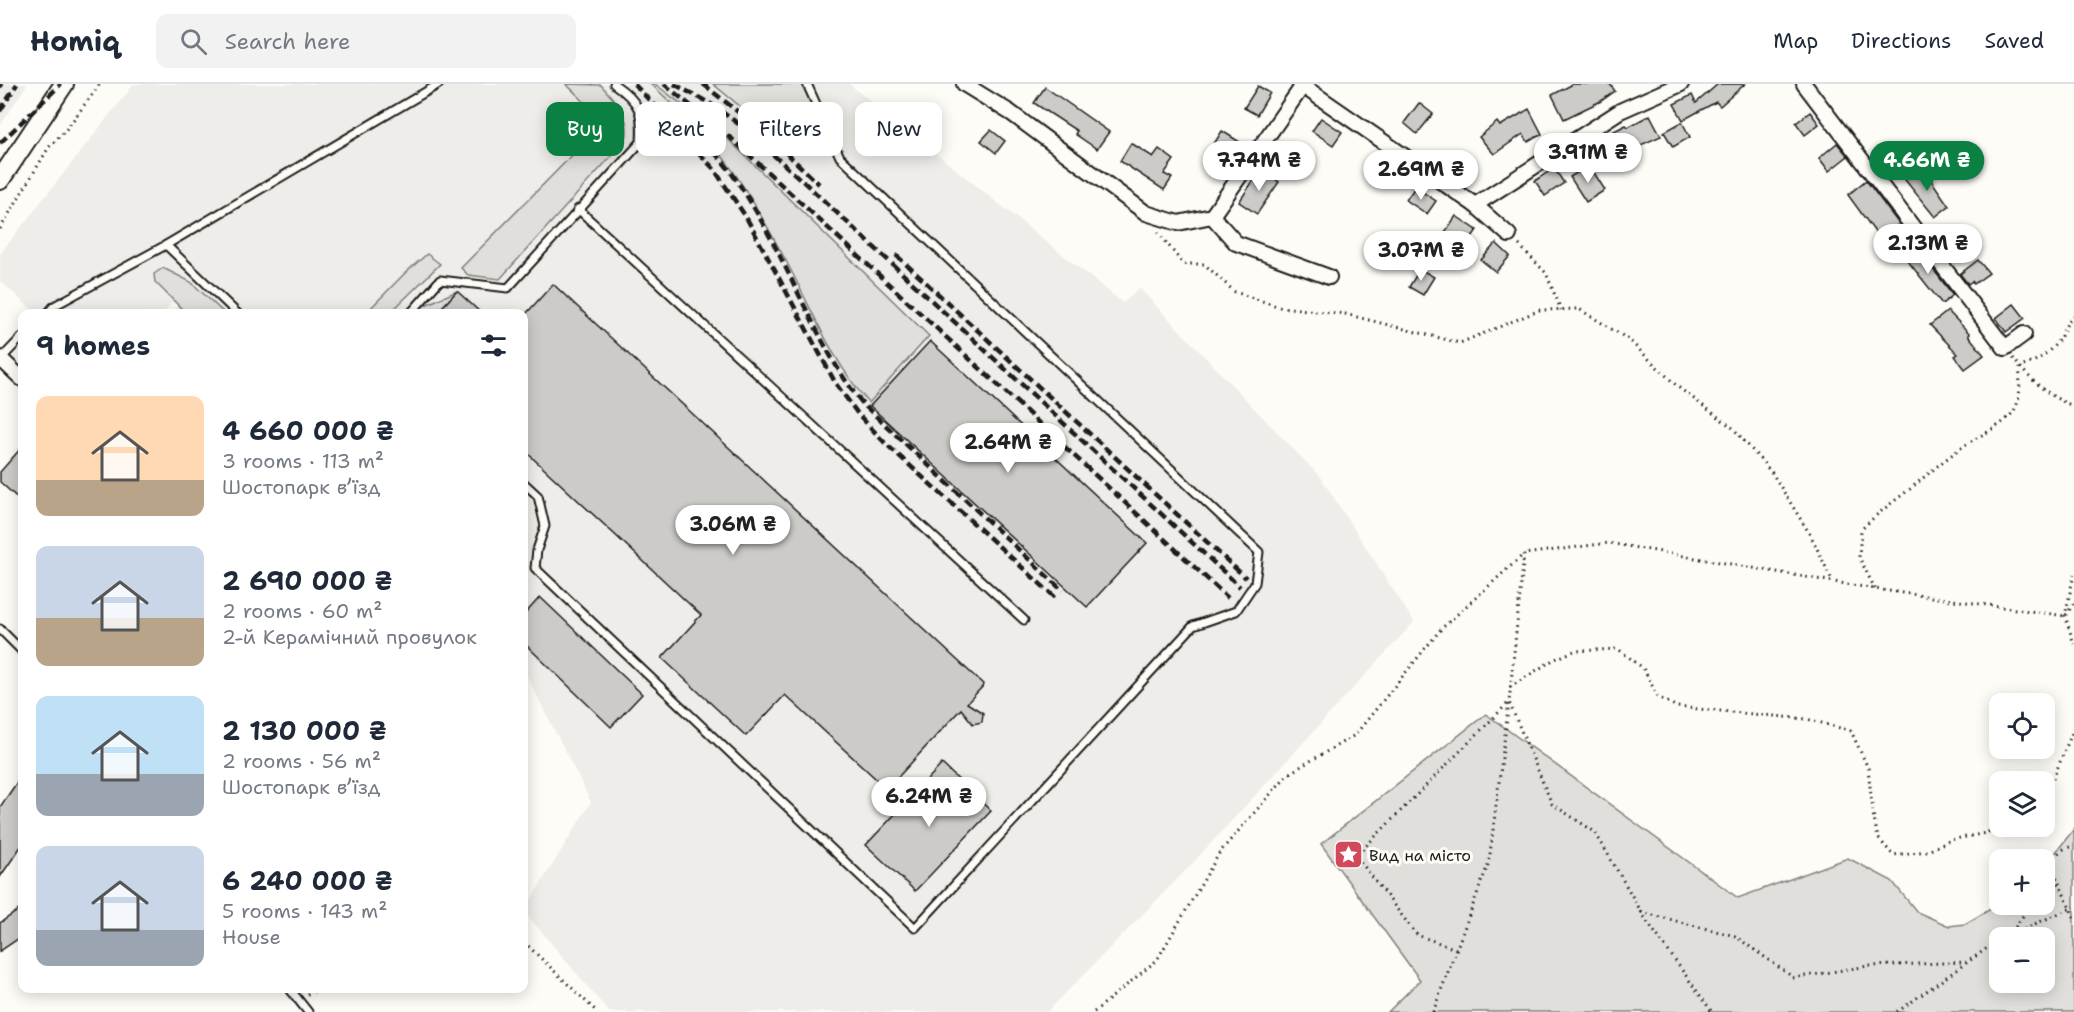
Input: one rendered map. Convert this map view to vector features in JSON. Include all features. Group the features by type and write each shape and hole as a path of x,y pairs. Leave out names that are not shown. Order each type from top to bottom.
{"street":[{"path":"0,180 64,84"},
{"path":"964,84 1011,113 1146,213 1178,223 1212,216 1302,84 1475,205 1509,235"},
{"path":"1475,205 1620,111 1681,84"},
{"path":"1804,84 2005,348 2024,334"},
{"path":"1212,216 1236,243 1329,277"},
{"path":"1,358 18,375"}],"lane":[{"path":"51,309 166,245 439,84"},
{"path":"414,309 440,280 508,288 641,142 642,123 637,104 614,84"},
{"path":"528,487 538,496 545,526 537,550 535,568 915,928 1194,626 1236,611 1255,583 1259,552 840,157 807,84"},
{"path":"579,209 1024,620"},
{"path":"166,245 233,309"},
{"path":"1,358 18,341"},
{"path":"0,629 18,647"},
{"path":"292,993 308,1012"}],"path":[{"path":"0,230 49,147 65,131 100,84"},
{"path":"1146,213 1166,244 1184,264 1204,264 1235,292 1280,307 1345,314 1460,343 1540,310 1579,309 1628,339 1678,387 1733,428 1772,473 1811,536 1832,580"},
{"path":"1509,235 1546,273 1561,310"},
{"path":"2020,367 2030,364 2045,354 2060,339 2068,320 2074,316"},
{"path":"2005,348 2030,378 2061,402 2074,406"},
{"path":"1875,589 1859,557 1861,530 1873,517 1935,467 2012,412 2020,396 2020,367"},
{"path":"1094,1012 1157,960 1220,852 1288,774 1355,735 1441,629 1524,554 1609,543 1875,589 2065,616"},
{"path":"1433,1012 1489,862 1509,702 1524,554"},
{"path":"2074,574 2065,616 2074,644"},
{"path":"2065,616 2074,603"},
{"path":"1510,687 1553,660 1574,651 1618,649 1643,668 1658,697 1677,707 1806,719 1851,731 1868,768 1878,838 1893,855 1928,851 1950,840 1989,832"},
{"path":"1509,702 1552,804 1595,832 1641,912 1712,1012"},
{"path":"1456,949 1417,934 1356,856 1509,702"},
{"path":"2055,774 2074,728"},
{"path":"2055,858 2060,850 2074,846"},
{"path":"2055,874 2074,917"},
{"path":"2026,927 2074,907"},
{"path":"1641,912 1735,936 1794,978 1868,966 1966,962"},
{"path":"528,946 597,1012"},
{"path":"1897,1012 1989,946"},
{"path":"296,998 310,993"}],"shaded area":[{"path":"0,84 27,84 0,126"},
{"path":"134,84 849,84 872,102 855,102 855,156 939,156 1123,303 1139,288 1321,478 1414,622 1190,866 1047,1012 609,1012 528,916 528,904 591,802 528,678 528,309 181,309 173,301 167,309 32,309 0,281 0,254"},
{"path":"566,84 601,85 616,102 584,102"},
{"path":"651,84 655,84 679,102 670,102"},
{"path":"713,84 802,84 810,102 738,102 738,105"},
{"path":"624,117 627,124 624,142"},
{"path":"726,138 738,149 738,156 745,156 929,336 869,403 833,353 796,279 738,178 722,156 726,156"},
{"path":"571,156 611,156 500,279 468,275 461,268"},
{"path":"427,254 440,264 394,309 370,309"},
{"path":"163,268 191,282 220,309 182,309 155,282 154,274"},
{"path":"457,291 440,309 420,309"},
{"path":"1486,714 1738,898 1848,858 1892,881 1917,912 1949,926 1965,924 1989,910 1989,915 2055,915 2055,853 2074,829 2074,1012 1388,1012 1420,980 1321,844"}],"building":[{"path":"1573,84 1610,84 1615,91 1601,101 1564,119 1552,95"},
{"path":"1718,84 1745,84 1720,106 1716,102 1683,120 1674,104 1692,95 1696,103"},
{"path":"1258,86 1270,93 1257,115 1244,108"},
{"path":"1045,87 1109,132 1097,149 1075,134 1077,131 1034,103"},
{"path":"1419,103 1433,114 1417,134 1404,123"},
{"path":"1529,109 1542,134 1528,142 1523,134 1494,154 1479,137 1497,122 1500,126"},
{"path":"1810,112 1819,124 1805,135 1796,123"},
{"path":"1650,115 1661,136 1623,153 1612,132 1626,125 1628,127"},
{"path":"1321,118 1342,132 1333,145 1312,131"},
{"path":"1682,122 1690,137 1673,147 1664,132"},
{"path":"991,130 1005,141 996,153 981,141"},
{"path":"1222,131 1243,144 1233,161 1212,147"},
{"path":"1131,143 1153,157 1159,149 1174,160 1164,174 1172,178 1164,190 1120,161"},
{"path":"1837,143 1848,156 1829,171 1819,158"},
{"path":"1376,157 1397,171 1388,184 1367,170"},
{"path":"1589,165 1605,190 1586,202 1570,177"},
{"path":"1922,167 1949,206 1935,217 1905,180"},
{"path":"1554,168 1564,183 1545,196 1535,181"},
{"path":"1261,169 1279,182 1257,214 1239,202"},
{"path":"1866,180 1899,224 1880,239 1848,195"},
{"path":"1415,187 1436,201 1427,214 1406,200"},
{"path":"1456,216 1477,230 1458,257 1458,250 1441,238"},
{"path":"1964,229 1979,250 1965,261 1949,239"},
{"path":"1496,243 1510,256 1496,272 1481,260"},
{"path":"1915,246 1953,295 1942,304 1903,255"},
{"path":"1978,260 1989,273 1974,284 1972,281 1968,284 1960,274"},
{"path":"1420,269 1434,277 1423,295 1409,287"},
{"path":"553,284 984,685 967,703 983,713 982,722 973,724 961,709 887,789 785,695 746,736 662,658 701,615 528,454 528,312"},
{"path":"457,291 477,309 441,309"},
{"path":"2014,304 2025,318 2006,332 1996,318"},
{"path":"1948,311 1970,334 1968,335 1984,355 1965,369 1955,356 1958,354 1930,325"},
{"path":"930,341 1147,543 1087,607 870,406"},
{"path":"18,452 18,498 0,482 0,472"},
{"path":"540,597 642,694 611,727 528,647 528,610"},
{"path":"942,764 991,811 915,891 866,845"},
{"path":"18,781 18,851 0,877 0,807"},
{"path":"18,911 18,939 0,951 0,923"}],"railway":[{"path":"0,111 17,84"},
{"path":"0,143 61,84"},
{"path":"634,84 714,169 746,217 836,384 858,414 885,443 1057,599"},
{"path":"664,84 732,139 1228,598"},
{"path":"674,84 711,104 740,125 1240,587"},
{"path":"703,84 766,134 819,184"},
{"path":"718,156 750,201 833,360 864,405 1063,591"},
{"path":"896,255 1246,578"}],"place":[{"name":"Вид на місто","path":"1348,855"}]}
